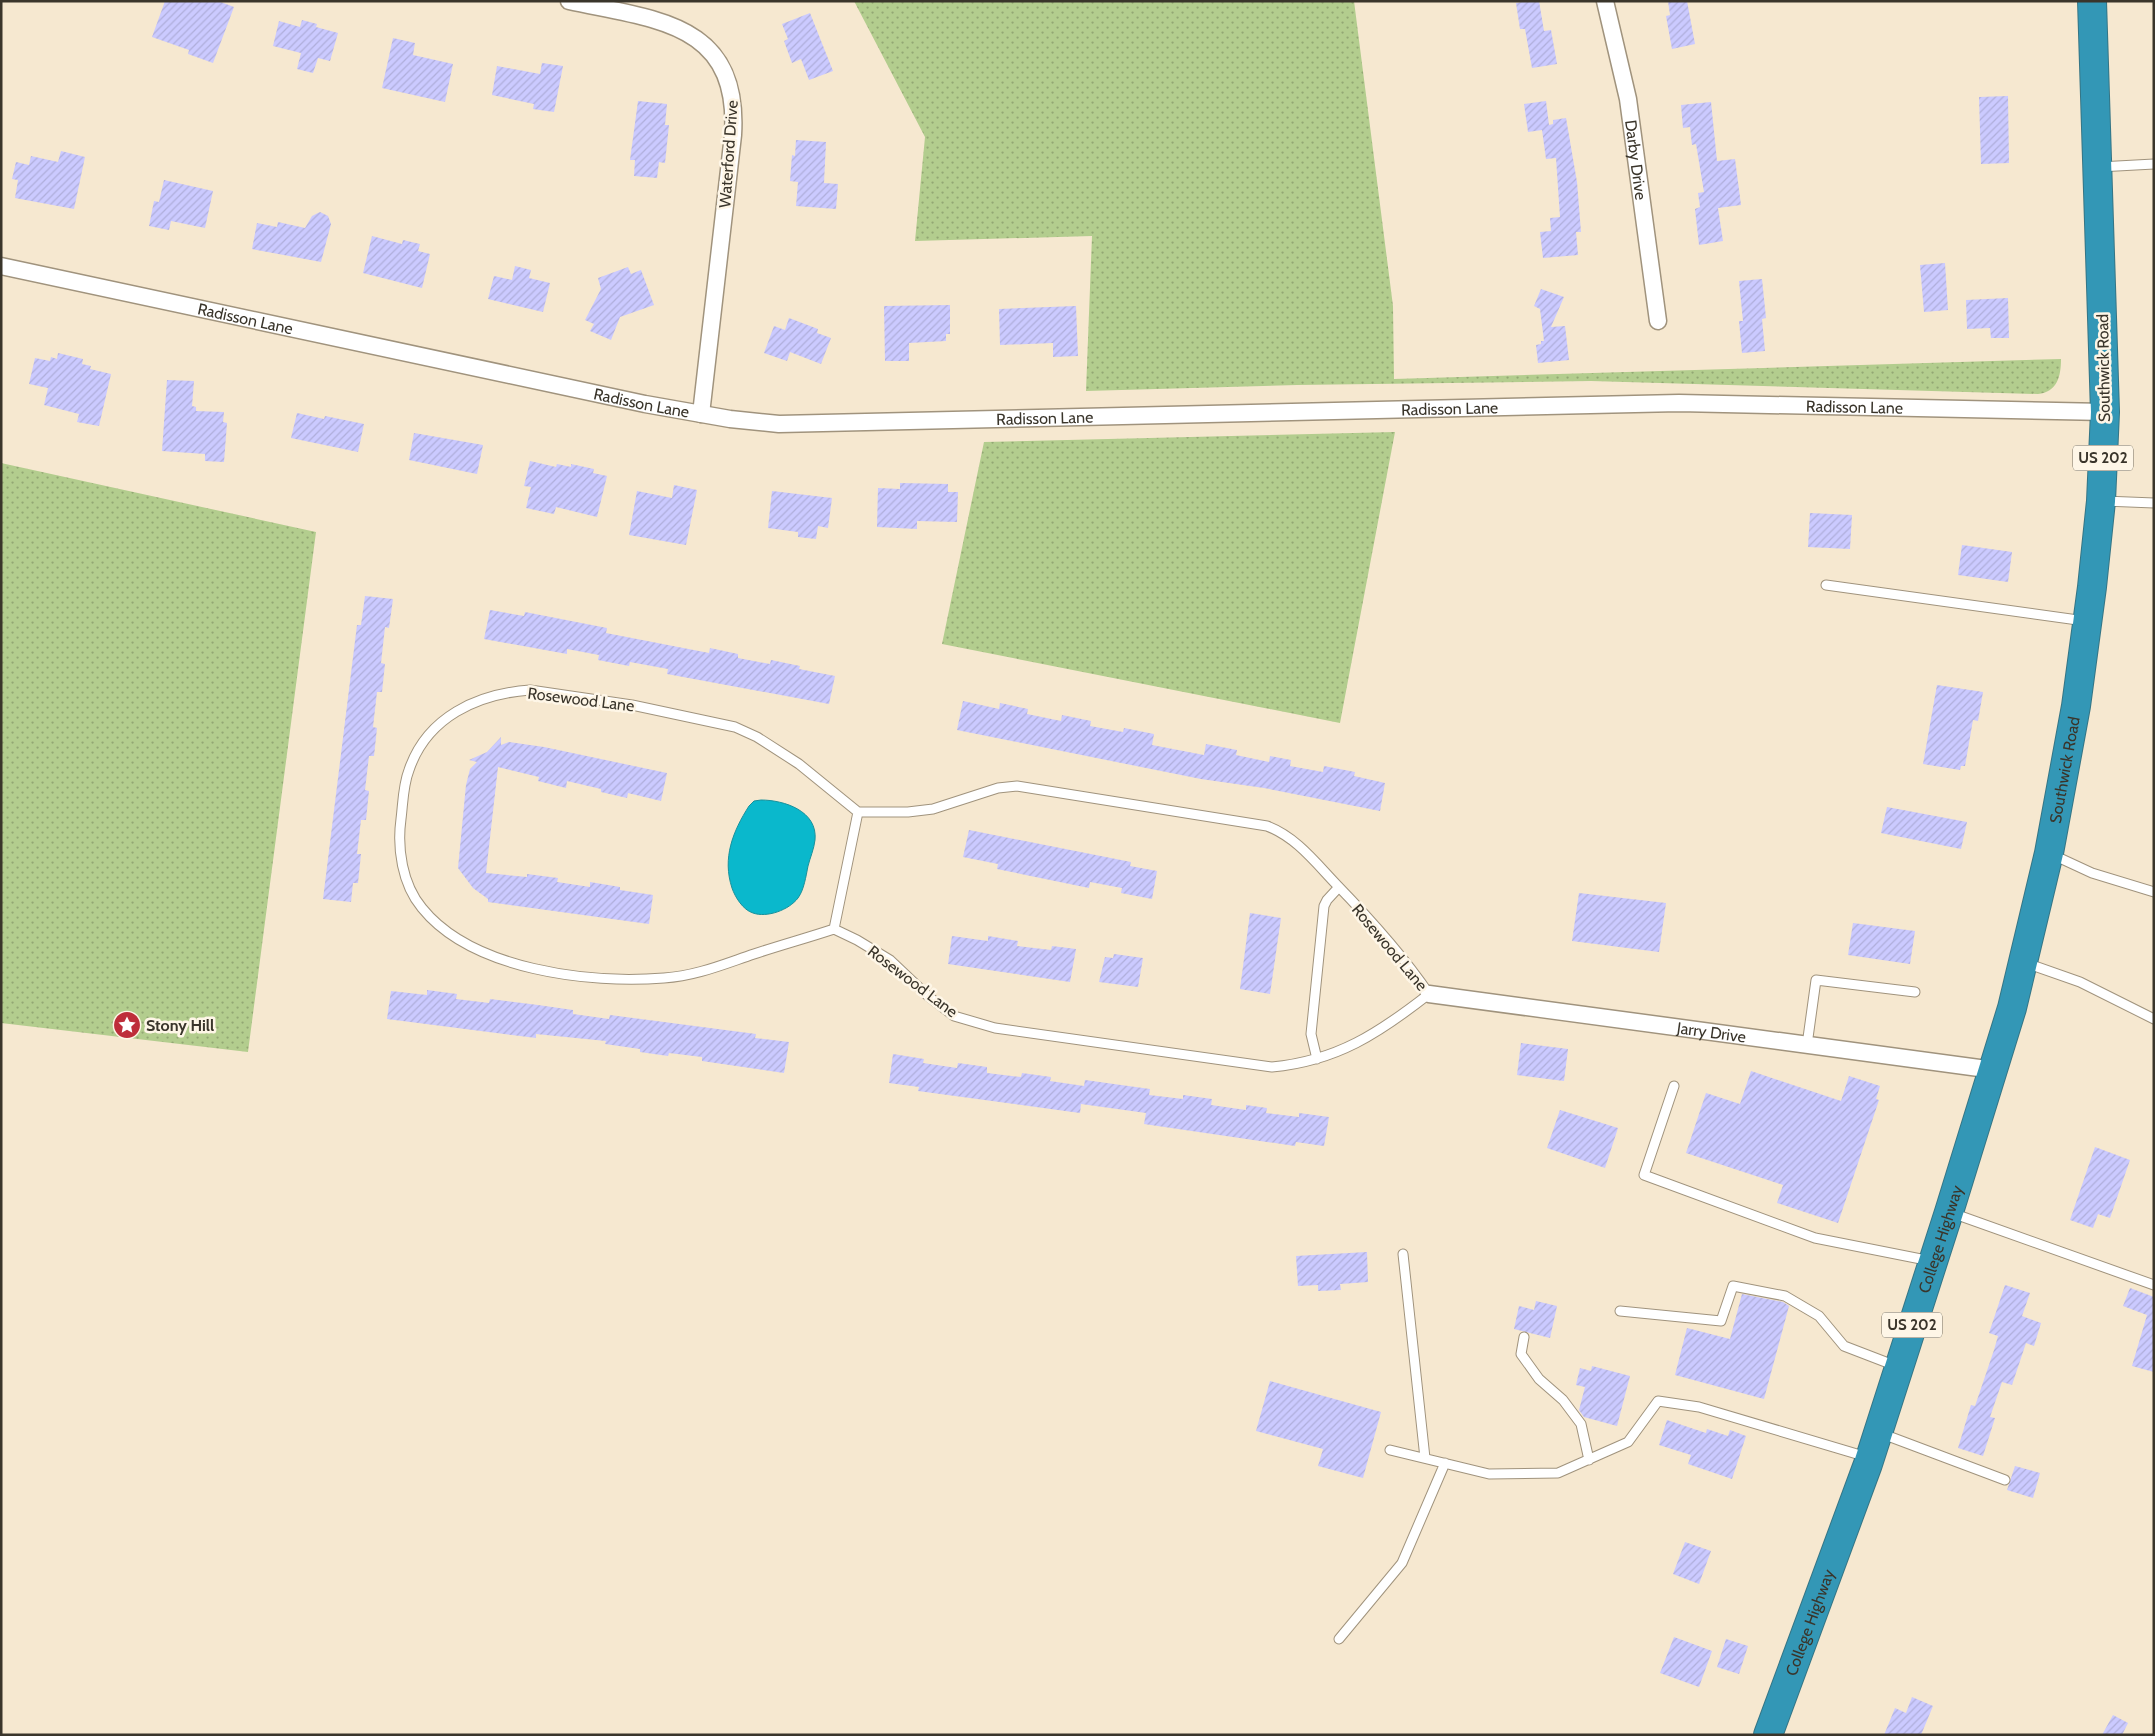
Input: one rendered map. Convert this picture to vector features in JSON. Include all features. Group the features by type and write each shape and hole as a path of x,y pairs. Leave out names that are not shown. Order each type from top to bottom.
{"highway":[{"name":"Southwick Road","path":"2036,909 2049,853 2076,706 2088,621 2101,500 2104,412 2092,1"},
{"name":"College Highway","path":"1768,1735 1874,1445 1994,1070 2024,962 2036,909"}],"street":[{"name":"Waterford Drive","path":"570,1 589,3 681,29 700,40 714,54 725,72 732,90 734,113 732,135 701,414"},
{"name":"Darby Drive","path":"1605,1 1628,99 1658,321"},
{"name":"Radisson Lane","path":"1,266 645,404 755,422 802,425 1679,403 2104,412"},
{"name":"Jarry Drive","path":"1429,994 1994,1070"}],"lane":[{"path":"2098,167 2154,164"},
{"path":"2101,500 2154,504"},
{"path":"1826,585 2088,621"},
{"name":"Rosewood Lane","path":"515,691 543,691 632,705 735,727 757,737 799,764 858,812 908,812 933,809 998,788 1017,786 1040,788 1267,826 1281,831 1298,844 1339,887 1387,938 1429,994 1369,1038 1299,1065 1272,1068 995,1028 954,1016 928,996 890,960 857,940 834,929 708,970 662,978 614,979 559,973 497,958 463,943 447,932 422,908 411,890 400,852 400,828 408,771 420,746 438,725 458,709 492,695 515,691"},
{"path":"834,929 858,812"},
{"path":"2049,853 2092,873 2154,892"},
{"path":"1317,1059 1311,1034 1324,906 1339,887"},
{"path":"2024,962 2080,982 2154,1019"},
{"path":"1807,1045 1816,980 1915,992"},
{"path":"1674,1086 1644,1175 1815,1238 1933,1261"},
{"path":"1949,1212 2154,1285"},
{"path":"1403,1254 1425,1458"},
{"path":"1620,1311 1721,1321 1733,1286 1785,1296 1819,1316 1844,1346 1899,1367"},
{"path":"1524,1337 1521,1354 1540,1379 1563,1400 1581,1424 1589,1460"},
{"path":"1390,1450 1489,1474 1558,1473 1628,1442 1658,1401 1699,1407 1874,1445 2005,1480"},
{"path":"1339,1639 1402,1563 1446,1463"}],"green space":[{"path":"854,1 1354,1 1393,306 1394,379 2061,359 2059,377 2054,387 2038,394 1591,381 1297,385 1086,391 1092,236 915,241 925,137"},
{"path":"1395,432 1340,723 942,644 984,442"},
{"path":"1,463 316,532 248,1052 1,1023"}],"water":[{"path":"754,801 780,802 798,809 811,822 815,840 800,895 789,906 771,914 753,913 740,903 732,888 728,866 731,845 738,825 749,806"}],"building":[{"path":"165,1 218,1 234,7 213,63 188,54 189,50 152,37"},
{"path":"1539,1 1544,31 1551,30 1557,64 1532,68 1525,29 1520,29 1516,3"},
{"path":"1668,1 1687,1 1695,44 1672,49 1666,16 1670,15"},
{"path":"810,13 833,71 809,80 801,59 792,63 784,41 788,39 782,24"},
{"path":"302,20 317,24 316,27 338,33 330,61 318,58 313,73 297,69 301,53 273,46 279,21 300,27"},
{"path":"393,38 415,43 413,55 453,64 445,102 382,88"},
{"path":"542,63 563,66 554,112 533,109 534,104 492,95 497,66 540,74"},
{"path":"2008,96 2009,163 1981,164 1979,97"},
{"path":"638,101 667,104 665,125 669,125 665,163 659,162 657,178 634,176 635,160 630,160"},
{"path":"1546,101 1549,125 1553,124 1553,120 1566,118 1577,182 1581,232 1576,232 1578,255 1543,258 1540,232 1551,231 1550,218 1560,217 1556,158 1546,159 1542,130 1528,132 1524,104"},
{"path":"1711,102 1717,161 1735,159 1741,205 1718,208 1723,241 1699,245 1695,209 1700,207 1698,193 1704,192 1696,144 1692,145 1690,127 1683,128 1681,105"},
{"path":"796,140 826,142 824,183 838,184 836,209 796,206 798,182 790,181 792,155 795,156"},
{"path":"61,151 85,157 74,209 15,198 18,180 12,179 16,162 29,165 31,156 58,162"},
{"path":"164,180 213,191 205,228 171,221 169,230 149,226 154,201 159,202"},
{"path":"320,212 328,216 331,224 321,262 252,249 257,223 277,227 278,222 305,228 312,216"},
{"path":"372,236 402,244 403,240 420,244 418,251 430,254 422,288 363,273"},
{"path":"1945,263 1948,310 1924,312 1920,265"},
{"path":"515,266 531,270 529,278 550,283 543,312 488,299 494,276 512,280"},
{"path":"628,267 631,274 641,270 654,305 620,317 611,340 590,331 594,324 585,320 601,289 598,278"},
{"path":"1762,279 1766,318 1762,319 1765,351 1742,353 1739,321 1743,321 1739,281"},
{"path":"1541,289 1564,297 1551,327 1565,326 1569,360 1538,363 1536,345 1544,341 1540,309 1534,306"},
{"path":"2008,298 2009,338 1991,338 1990,328 1967,329 1966,300"},
{"path":"950,305 950,334 946,334 946,341 909,343 909,361 885,361 884,306"},
{"path":"1076,306 1078,356 1053,357 1053,343 1000,345 999,309"},
{"path":"789,318 818,329 817,333 831,338 821,364 790,352 787,361 764,353 774,326 785,330"},
{"path":"58,353 83,359 82,364 91,366 90,369 111,374 99,426 77,422 79,414 44,405 48,388 29,384 35,358 50,361 51,357 57,359"},
{"path":"167,380 194,381 192,406 196,407 196,411 224,412 223,422 227,423 224,462 205,461 205,454 162,451"},
{"path":"297,413 324,419 325,416 364,424 358,452 291,438"},
{"path":"414,433 483,445 477,474 409,460"},
{"path":"530,461 556,467 557,464 571,467 571,464 594,469 593,473 607,476 597,517 556,507 554,514 526,508 531,487 524,486"},
{"path":"900,483 948,484 948,492 958,492 957,522 917,521 917,529 877,527 878,488 900,489"},
{"path":"674,485 697,490 686,545 629,535 637,491 672,498"},
{"path":"772,491 832,498 828,528 818,526 816,539 798,537 798,532 768,528"},
{"path":"1810,513 1852,515 1850,549 1808,547"},
{"path":"1962,545 2012,552 2008,582 1958,575"},
{"path":"365,596 393,599 389,628 385,627 381,663 385,664 382,692 377,692 373,727 377,728 374,756 369,756 365,790 369,791 366,820 361,820 357,854 361,854 358,883 353,883 351,902 323,899 357,625 361,625"},
{"path":"490,610 524,616 525,612 607,628 606,633 709,653 710,648 738,654 738,658 770,664 771,660 800,666 799,669 835,676 829,704 667,674 668,669 630,662 629,666 598,660 599,655 567,649 567,654 484,639"},
{"path":"1937,685 1983,692 1978,721 1973,720 1965,766 1961,766 1960,770 1923,764"},
{"path":"963,701 999,709 1000,703 1028,709 1027,714 1061,721 1062,715 1091,721 1090,726 1123,732 1124,728 1154,734 1152,745 1204,755 1206,744 1237,750 1236,755 1269,762 1270,756 1291,760 1290,766 1323,772 1324,766 1355,772 1354,776 1385,783 1380,811 1264,788 1201,779 957,730"},
{"path":"501,737 501,745 509,742 544,747 667,773 661,801 628,793 627,798 601,792 601,789 567,781 566,788 538,781 539,777 498,767 486,873 527,877 527,874 558,878 557,882 590,887 590,882 620,887 620,890 653,895 649,924 488,902 488,899 473,888 458,868 466,785 470,769 477,762 469,760 487,752"},
{"path":"1887,807 1967,822 1961,849 1881,833"},
{"path":"969,830 1131,862 1130,866 1157,871 1152,899 1121,893 1122,888 1090,882 1089,888 997,869 998,864 963,857"},
{"path":"1579,893 1666,903 1659,952 1572,941"},
{"path":"1250,913 1281,918 1270,994 1240,989"},
{"path":"1853,923 1915,931 1910,964 1848,955"},
{"path":"952,936 988,941 988,936 1018,941 1017,946 1051,950 1052,946 1076,949 1070,982 948,964"},
{"path":"1114,954 1143,958 1138,987 1099,982 1105,957 1113,958"},
{"path":"427,990 457,994 456,999 489,1003 490,999 573,1010 573,1014 609,1019 610,1015 756,1034 755,1038 789,1042 784,1073 702,1061 702,1057 669,1053 668,1056 640,1052 640,1049 605,1044 606,1041 536,1034 536,1038 387,1019 391,991 427,995"},
{"path":"1521,1043 1568,1049 1564,1081 1517,1075"},
{"path":"893,1054 924,1059 923,1063 957,1068 958,1063 987,1067 987,1073 1021,1077 1022,1073 1051,1077 1050,1081 1084,1086 1085,1080 1150,1089 1149,1095 1183,1099 1183,1095 1212,1099 1211,1105 1246,1110 1246,1105 1267,1108 1266,1113 1299,1117 1299,1113 1329,1117 1324,1146 1296,1142 1295,1146 1144,1124 1146,1113 1081,1104 1080,1113 918,1091 919,1087 889,1083"},
{"path":"1751,1071 1841,1101 1849,1076 1880,1086 1876,1099 1879,1100 1838,1223 1777,1203 1783,1185 1686,1153 1706,1093 1740,1104"},
{"path":"1560,1110 1618,1128 1605,1168 1547,1148"},
{"path":"2095,1147 2130,1160 2110,1218 2098,1214 2093,1228 2070,1220"},
{"path":"1367,1252 1368,1282 1340,1284 1341,1290 1318,1291 1318,1285 1298,1286 1296,1256"},
{"path":"2005,1285 2030,1293 2022,1316 2041,1323 2034,1346 2026,1343 2012,1385 2002,1382 1990,1417 1995,1418 1983,1456 1958,1448 1971,1405 1975,1406 1994,1350 1998,1336 1989,1333"},
{"path":"2130,1288 2154,1297 2154,1372 2132,1366 2147,1315 2123,1306"},
{"path":"1742,1294 1783,1302 1789,1306 1764,1399 1675,1375 1687,1328 1730,1339"},
{"path":"1536,1301 1557,1306 1550,1338 1514,1329 1519,1306 1534,1310"},
{"path":"1592,1366 1630,1376 1617,1426 1584,1417 1579,1410 1585,1387 1576,1385 1580,1368 1591,1371"},
{"path":"1270,1381 1381,1412 1363,1478 1318,1466 1323,1449 1256,1431"},
{"path":"1667,1420 1706,1433 1707,1429 1728,1436 1730,1430 1746,1436 1732,1479 1688,1464 1691,1455 1659,1445"},
{"path":"2015,1466 2040,1473 2033,1498 2007,1490"},
{"path":"1685,1542 1711,1551 1699,1584 1673,1574"},
{"path":"1674,1637 1712,1651 1699,1687 1660,1673"},
{"path":"1726,1639 1748,1646 1739,1674 1717,1667"},
{"path":"1912,1697 1933,1706 1921,1735 1884,1735 1895,1708 1906,1713"},
{"path":"2113,1715 2128,1723 2122,1735 2102,1735"}],"place":[{"name":"Stony Hill","path":"127,1025"}]}
